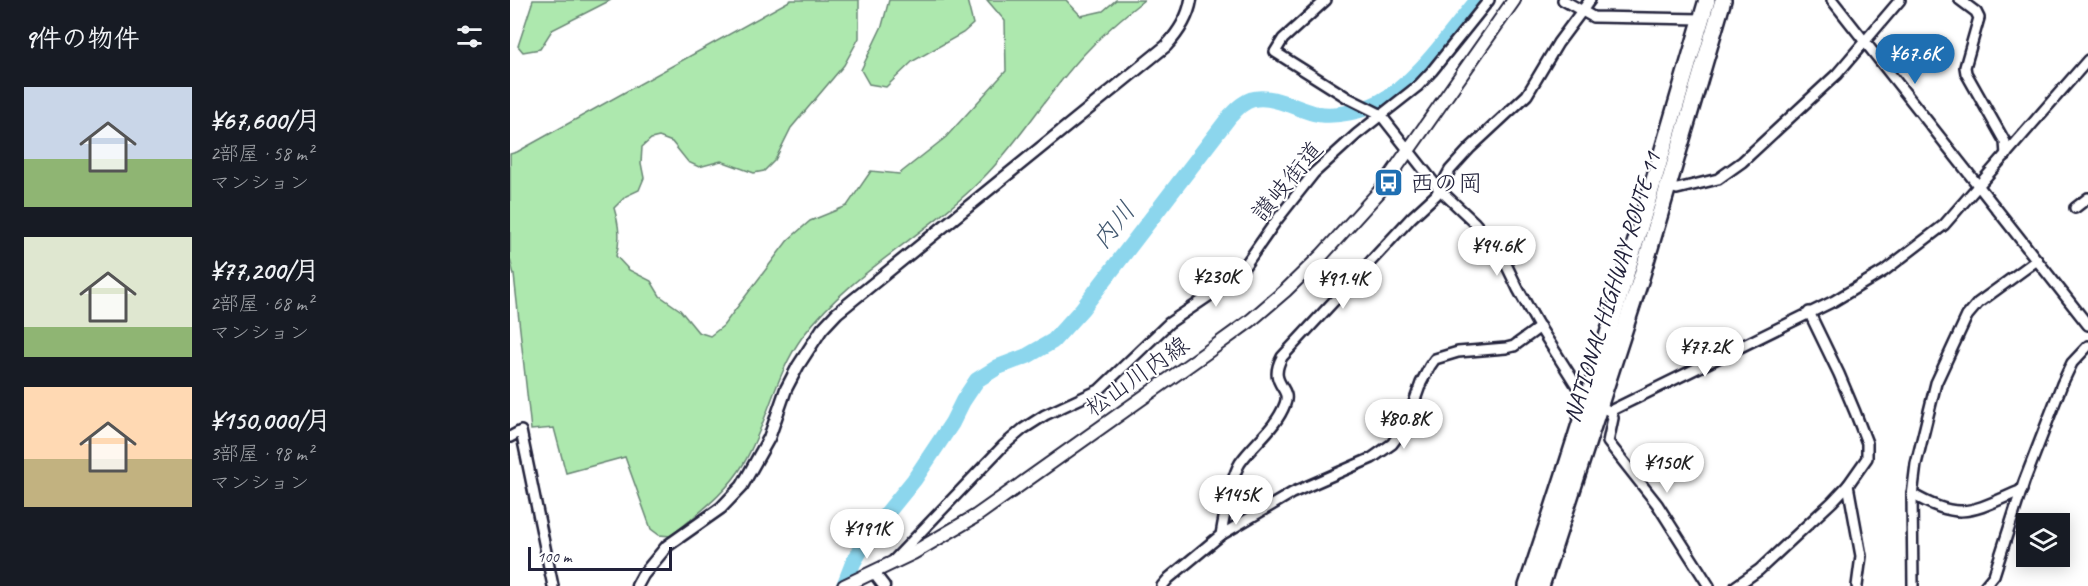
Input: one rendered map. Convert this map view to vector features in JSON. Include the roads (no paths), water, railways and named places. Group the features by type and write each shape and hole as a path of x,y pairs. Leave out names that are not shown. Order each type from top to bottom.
{"highway":[{"name":"NATIONAL HIGHWAY ROUTE 11","path":"1541,586 1599,407 1661,184 1707,0"},
{"name":"NATIONAL HIGHWAY ROUTE 11","path":"1661,184 1723,0"},
{"name":"NATIONAL HIGHWAY ROUTE 11","path":"1527,586 1599,407"}],"main road":[{"name":"松山川内線","path":"850,584 891,564 976,516 1250,321 1285,291 1354,221 1379,192 1514,0"}],"street":[{"path":"637,586 643,575 668,546 721,508 742,486 769,438 786,390 798,366 815,338 837,313 1166,46 1189,11 1191,0"},
{"path":"1326,0 1283,39 1275,52 1347,98 1377,112 1410,150 1439,189 1474,222 1501,254 1540,327 1599,407 1613,418 1608,442 1657,504 1709,586"},
{"name":"讃岐街道","path":"891,564 1003,446 1023,429 1099,390 1169,323 1236,277 1314,173 1377,112 1418,86 1489,0"},
{"path":"1563,0 1593,17 1701,19"},
{"path":"1221,535 1240,463 1267,433 1286,402 1286,395 1276,376 1276,368 1282,357 1411,218 1436,195 1450,170 1470,148 1527,95 1558,44 1590,0"},
{"path":"1832,0 2088,325"},
{"path":"1661,184 1677,189 1718,179 1742,162 1837,74 1900,0"},
{"path":"1960,0 1976,12 1978,18 1965,67 1966,73 2005,142 2006,155"},
{"path":"1599,407 1834,301 1892,266 1944,225 2088,60"},
{"path":"2075,208 2088,198"},
{"path":"1913,586 1912,494 1927,411 1936,383 1967,316 1978,303 2037,260"},
{"path":"1737,586 1759,570 1848,485 1867,458 1867,443 1839,374 1809,312"},
{"path":"1162,586 1221,535 1292,493 1372,459 1392,444 1406,425 1421,383 1435,359 1458,352 1514,346 1540,327"},
{"path":"1986,586 1994,575 2022,490 2062,384 2073,363 2088,346"},
{"path":"510,437 521,431 553,586"},
{"path":"1848,485 1861,556 1857,586"},
{"path":"1912,494 1943,509 1958,511 1973,510 2022,490"},
{"path":"874,573 884,586"}],"waterway":[{"name":"内川","path":"844,586 853,563 871,533 914,480 977,380 998,367 1027,356 1053,341 1082,309 1238,108 1251,100 1260,98 1280,101 1309,112 1334,115 1358,111 1380,102 1420,70 1478,0"}],"place":[{"name":"西の岡","path":"1389,183"}]}
